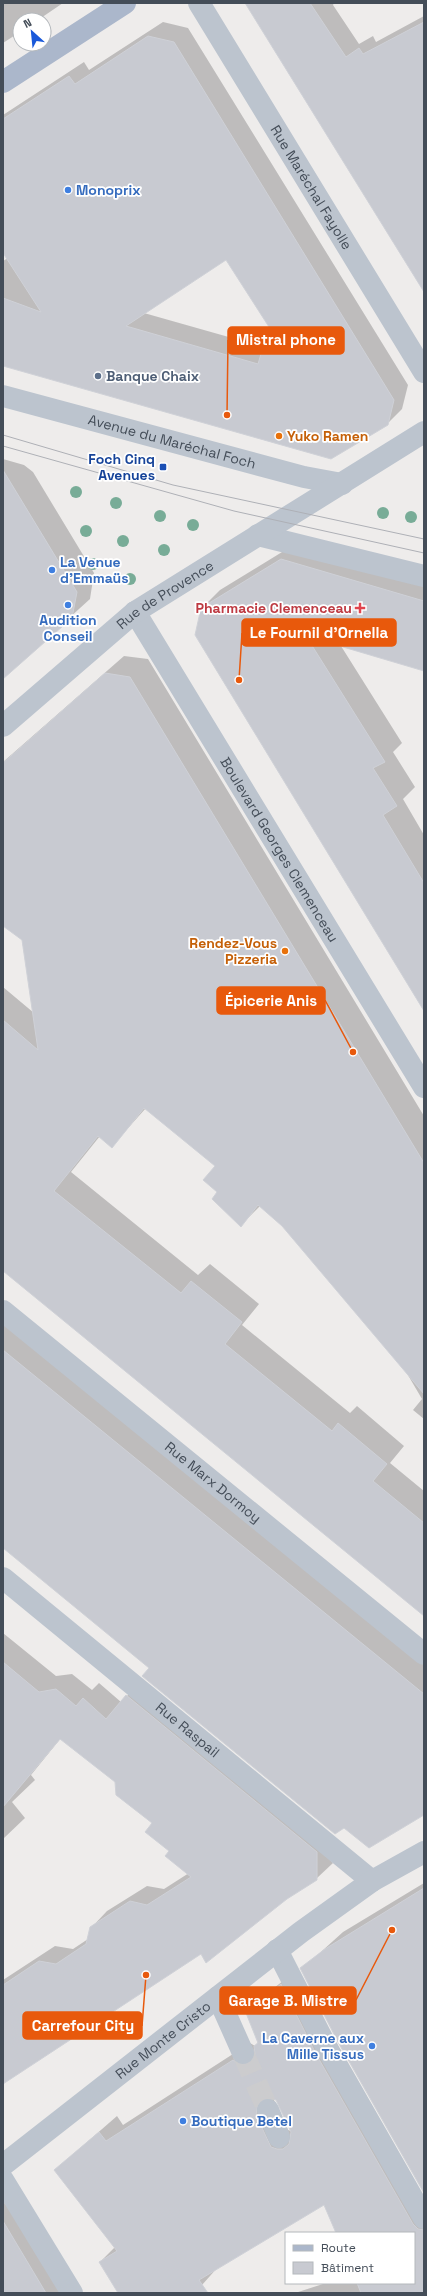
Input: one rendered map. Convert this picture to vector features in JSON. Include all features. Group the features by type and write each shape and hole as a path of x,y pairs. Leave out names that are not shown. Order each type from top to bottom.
{"main road":[{"path":"3,82 125,3"}],"street":[{"name":"Rue Maréchal Fayolle","path":"199,3 424,372"},
{"name":"Avenue du Maréchal Foch","path":"3,396 304,477 342,484"},
{"name":"Rue de Provence","path":"3,726 135,612 424,432"},
{"path":"258,535 424,576"},
{"name":"Boulevard Georges Clemenceau","path":"135,612 424,1087"},
{"name":"Rue Marx Dormoy","path":"3,1311 424,1654"},
{"name":"Rue Raspail","path":"3,1578 372,1881"},
{"name":"Rue Monte Cristo","path":"3,2165 277,1950 372,1881 424,1852"},
{"path":"277,1950 327,2048 424,2218"},
{"path":"218,1997 243,2053"},
{"path":"268,2110 279,2137"},
{"path":"3,2180 72,2293"}],"building":[{"path":"245,3 310,3 346,57 359,48 363,54 424,22 424,292"},
{"path":"148,36 174,42 394,400 388,425 331,459 3,366 3,298 41,312 3,253 3,119 69,76 75,84","holes":["226,260 269,327 258,364 126,326"]},
{"path":"3,470 77,592 72,618 3,679"},
{"path":"281,559 424,601 424,671 306,636 385,762 373,768 397,806 383,815 424,883 424,1011 195,635 201,608"},
{"path":"105,673 130,677 424,1163 424,1394 282,1226 258,1205 241,1227 212,1199 217,1192 203,1180 215,1166 144,1108 112,1148 98,1136 54,1191 181,1293 191,1281 242,1322 225,1344 332,1431 338,1423 387,1464 373,1481 424,1523 424,1616 3,1271 3,1020 38,1050 22,940 3,926 3,763"},
{"path":"3,1350 424,1694 424,1815 369,1848 344,1828 335,1834 142,1676 149,1668 3,1548"},
{"path":"3,1662 39,1692 56,1689 76,1706 83,1698 106,1719 126,1695 317,1852 317,1880 287,1899 206,1963 201,1954 3,2084 3,1985 39,1961 56,1964 86,1944 90,1927 130,1901 147,1905 191,1877 165,1856 169,1851 145,1832 152,1823 116,1795 115,1782 60,1739 3,1807"},
{"path":"424,1888 424,2193 338,2042 300,1968 325,1949"},
{"path":"281,1984 316,2054 413,2224 418,2229 424,2230 424,2293 361,2293 357,2284 415,2284 415,2232 336,2232 324,2205 199,2280 208,2293 118,2293 99,2262 117,2251 54,2170 99,2132 106,2141 233,2060 242,2065 253,2061 255,2054 254,2046 258,2043 246,2013","holes":["264,2098 276,2100 291,2132 289,2144 283,2149 271,2147 256,2115 258,2103"]},
{"path":"3,2221 46,2293 3,2293"}],"tunnel":[{"path":"243,2053 268,2110"}],"tram line":[{"path":"3,435 173,485 424,539"},
{"path":"3,446 234,511 424,553"}],"place":[{"name":"Monoprix","path":"68,190"},
{"name":"Banque Chaix","path":"98,376"},
{"name":"Mistral phone","path":"227,415"},
{"name":"Yuko Ramen","path":"279,436"},
{"name":"Foch Cinq Avenues","path":"163,467"},
{"name":"La Venue d'Emmaüs","path":"52,570"},
{"name":"Audition Conseil","path":"68,605"},
{"name":"Pharmacie Clemenceau","path":"360,608"},
{"name":"Le Fournil d'Ornella","path":"239,680"},
{"name":"Rendez-Vous Pizzeria","path":"285,951"},
{"name":"Épicerie Anis","path":"353,1052"},
{"name":"Garage B. Mistre","path":"392,1930"},
{"name":"Carrefour City","path":"146,1975"},
{"name":"La Caverne aux Mille Tissus","path":"372,2046"},
{"name":"Boutique Betel","path":"183,2121"}]}
